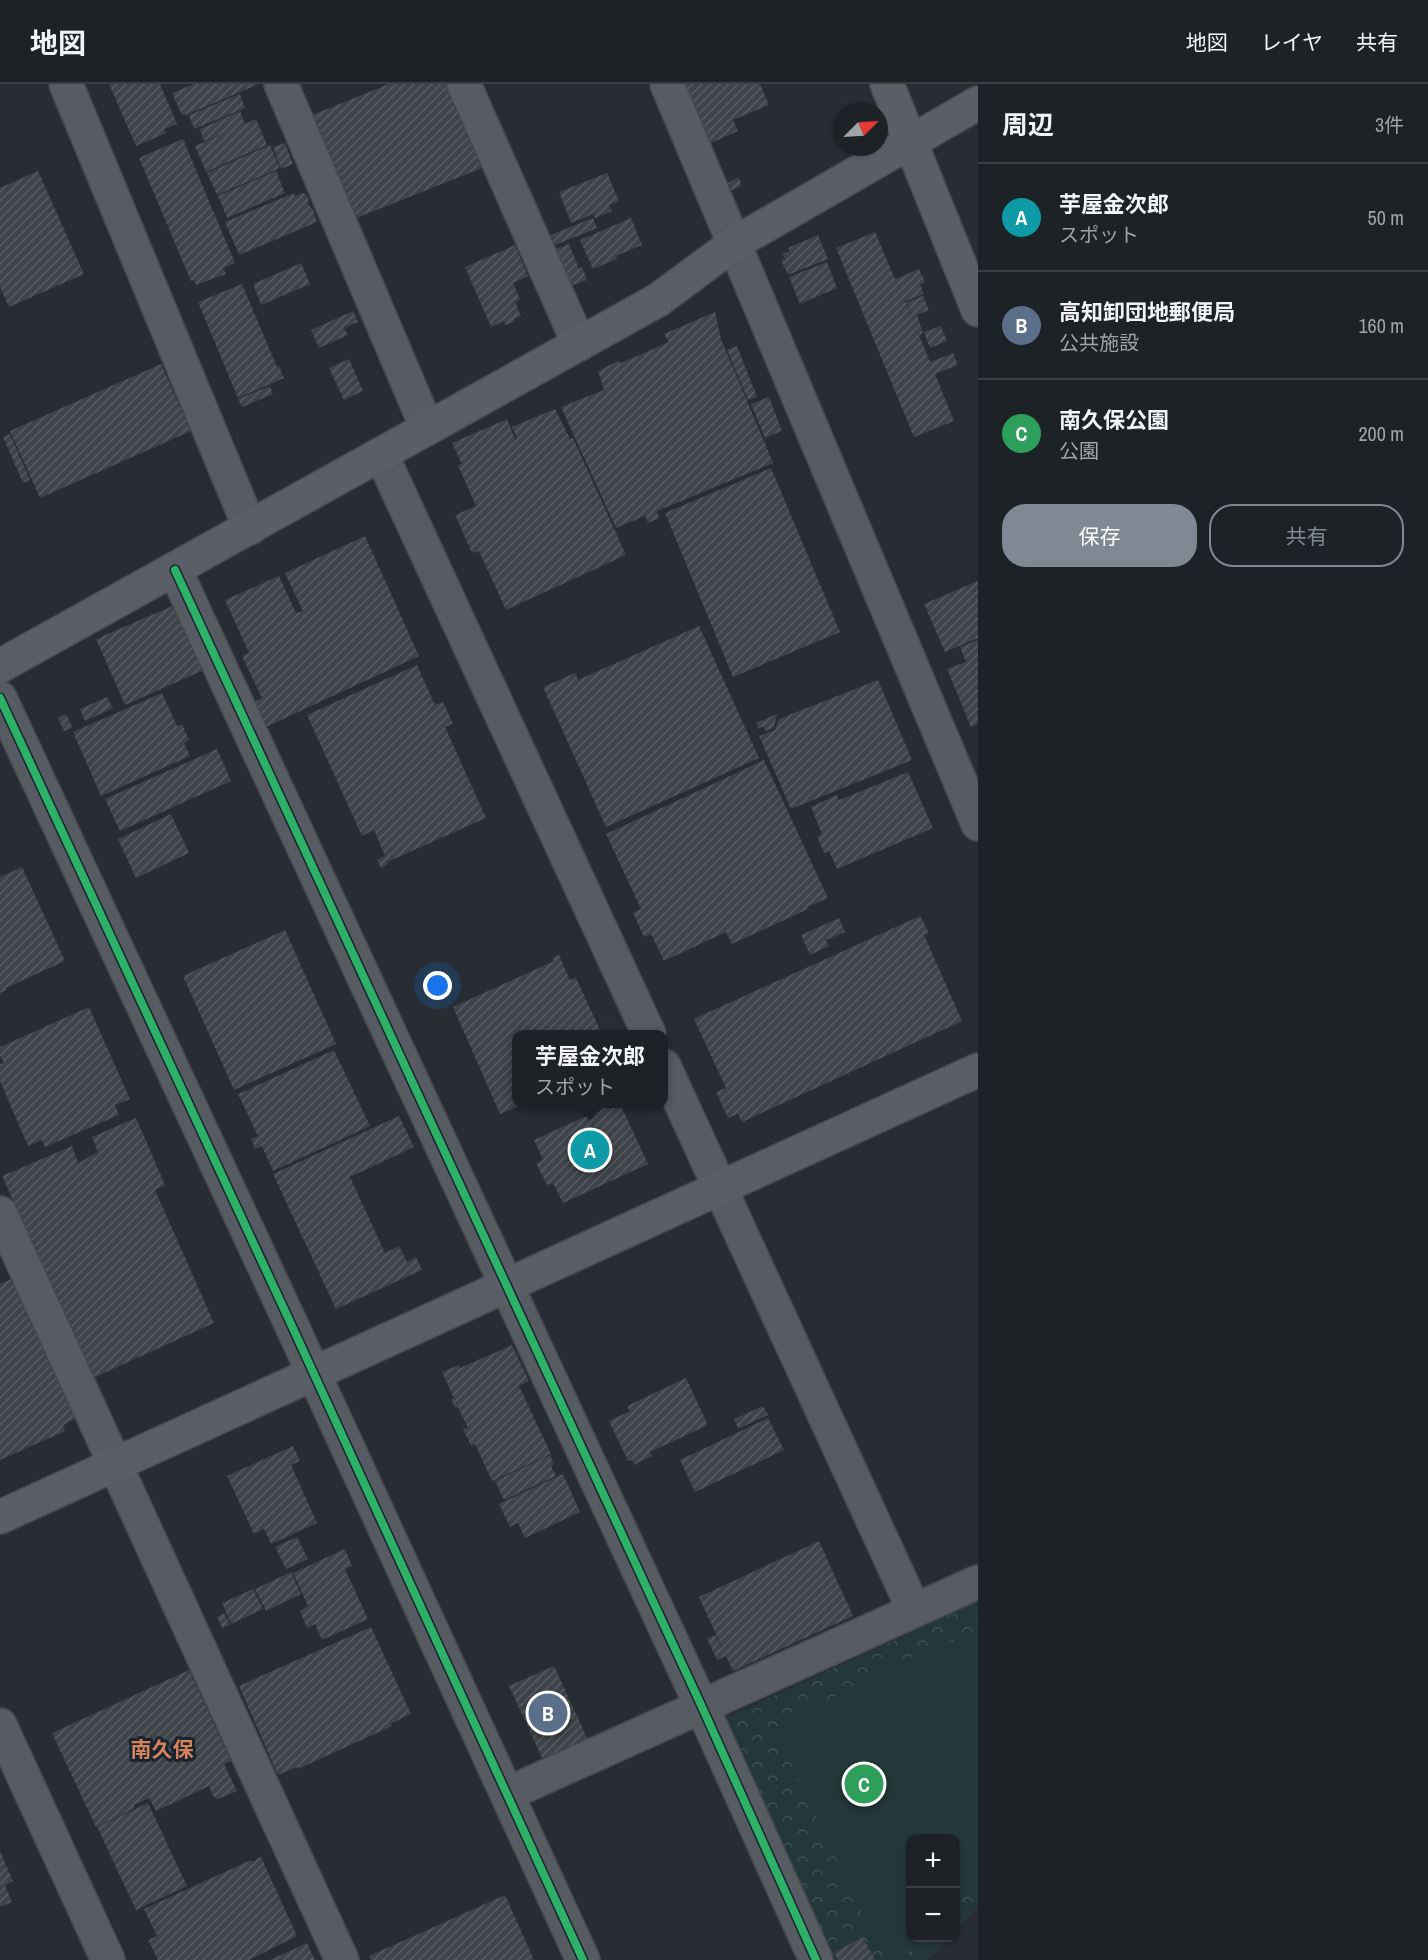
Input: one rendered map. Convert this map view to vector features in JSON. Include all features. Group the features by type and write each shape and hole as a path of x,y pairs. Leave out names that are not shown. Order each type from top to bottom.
{"street":[{"path":"66,84 250,528"},
{"path":"281,84 427,428"},
{"path":"464,84 579,344"},
{"path":"667,84 978,824"},
{"path":"887,84 978,309"},
{"path":"0,666 658,300 735,243 978,103"},
{"path":"381,454 647,1030"},
{"path":"175,570 702,1707 816,1960"},
{"path":"0,698 583,1960"},
{"path":"0,1517 720,1188 976,1076"},
{"path":"668,1077 914,1611"},
{"path":"0,1213 342,1960"},
{"path":"507,1794 978,1582"},
{"path":"0,1725 108,1960"}],"green space":[{"path":"978,1602 978,1906 960,1926 960,1834 906,1834 906,1942 945,1942 927,1960 832,1960 724,1730 728,1717"},
{"path":"978,1634 978,1874 960,1894 960,1834 906,1834 906,1942 917,1942 900,1960 894,1960 875,1941 782,1743 783,1723 926,1650"}],"building":[{"path":"109,84 160,84 177,124 164,129 166,133 136,146"},
{"path":"194,84 259,84 182,115 172,93"},
{"path":"389,84 448,84 482,168 354,219 312,115"},
{"path":"685,84 760,84 769,105 733,120 738,131 711,143 706,131 704,132"},
{"path":"240,94 245,108 194,129 189,115"},
{"path":"240,111 245,124 256,119 267,145 206,172 195,146 228,132 204,141 200,129"},
{"path":"183,139 235,263 223,268 226,274 196,285 194,280 191,281 139,158"},
{"path":"285,143 293,164 281,169 273,147"},
{"path":"270,145 280,168 217,195 207,173"},
{"path":"38,171 84,274 9,307 0,287 0,188"},
{"path":"276,171 285,193 227,218 218,196"},
{"path":"607,173 619,201 609,205 612,211 595,218 593,214 571,223 559,192"},
{"path":"738,177 742,185 732,191 728,183"},
{"path":"294,193 295,196 303,193 307,195 309,201 307,203 313,210 317,222 239,255 225,222"},
{"path":"593,218 597,228 553,246 548,236"},
{"path":"631,218 642,245 593,269 580,240"},
{"path":"875,232 895,279 919,269 925,282 920,284 924,294 903,302 906,302 912,318 907,302 923,296 929,310 917,315 923,333 919,335 930,362 953,353 958,365 935,374 954,421 914,437 836,248"},
{"path":"818,235 828,259 788,275 781,260 785,259 783,254 790,251 788,248"},
{"path":"569,244 579,269 582,267 587,280 565,288 551,251"},
{"path":"515,245 528,276 513,283 520,300 515,302 521,316 505,325 504,321 491,327 465,267"},
{"path":"827,262 837,288 800,304 789,277"},
{"path":"301,263 310,284 261,305 253,284"},
{"path":"242,284 277,367 279,366 284,378 238,398 198,302"},
{"path":"353,311 358,322 344,328 348,335 319,348 311,330"},
{"path":"715,312 721,339 773,463 657,511 659,518 648,523 645,516 616,528 561,407 604,390 598,371 669,342 664,334"},
{"path":"941,326 947,341 930,348 924,332"},
{"path":"737,346 757,397 748,400 727,350"},
{"path":"349,359 363,391 344,400 329,368"},
{"path":"161,364 191,431 40,498 10,431"},
{"path":"270,386 273,394 242,407 238,399"},
{"path":"769,397 782,431 765,438 751,404"},
{"path":"555,409 570,439 573,438 626,555 506,610 479,551 472,553 455,515 476,506 458,465 462,464 452,443 507,419 515,439 517,438 512,427"},
{"path":"10,434 30,480 23,483 3,437"},
{"path":"771,468 840,632 733,677 665,513"},
{"path":"365,536 419,656 266,727 254,702 262,698 242,656 249,653 225,600 279,576 296,613 303,611 285,573"},
{"path":"978,581 978,638 945,652 924,604"},
{"path":"177,604 206,669 125,705 96,639"},
{"path":"699,626 759,758 606,827 543,687 575,673 578,680"},
{"path":"978,640 978,724 971,727 947,669 966,662 960,647"},
{"path":"417,665 435,705 443,702 453,724 445,727 486,818 387,862 388,864 381,868 377,860 385,856 374,830 362,836 307,715"},
{"path":"878,680 912,760 791,809 759,736 775,730 779,719"},
{"path":"162,693 177,726 182,724 189,740 184,743 190,756 101,796 73,732"},
{"path":"107,697 113,708 85,721 80,709"},
{"path":"66,714 73,728 64,731 58,718"},
{"path":"777,714 774,728 765,731 763,726 758,729 756,723"},
{"path":"217,749 231,781 120,831 105,799"},
{"path":"764,760 828,898 732,944 726,932 664,961 651,934 644,937 633,913 641,909 606,834"},
{"path":"908,772 933,828 837,869 829,851 824,853 817,836 822,834 811,807 837,795 839,800"},
{"path":"171,814 189,853 136,878 118,839"},
{"path":"22,867 65,961 6,988 7,990 0,993 0,877"},
{"path":"920,916 929,933 924,935 962,1021 742,1122 738,1114 728,1118 716,1092 726,1088 694,1019"},
{"path":"839,918 845,932 826,940 829,946 810,955 801,935"},
{"path":"285,930 336,1044 234,1090 183,976"},
{"path":"559,955 570,980 576,978 600,1030 512,1030 514,1108 500,1114 453,1007 554,961 552,958"},
{"path":"89,1007 130,1099 115,1105 119,1115 45,1147 42,1140 28,1146 0,1081 0,1064 4,1063 0,1055 0,1047"},
{"path":"334,1050 370,1126 273,1171 262,1146 255,1149 251,1139 258,1136 238,1094"},
{"path":"604,1108 622,1108 648,1164 563,1203 553,1183 547,1185 536,1163 543,1160 534,1140"},
{"path":"399,1116 414,1147 350,1177 385,1253 399,1246 407,1262 416,1257 422,1270 336,1309 273,1174"},
{"path":"136,1118 165,1185 155,1190 214,1323 93,1378 2,1176 72,1146 78,1163 98,1152 92,1137"},
{"path":"11,1279 75,1419 63,1425 65,1431 0,1460 0,1284"},
{"path":"512,1345 529,1381 519,1386 551,1454 492,1481 475,1444 471,1446 463,1429 468,1428 458,1407 455,1408 451,1399 454,1398 442,1372 459,1365 460,1368"},
{"path":"686,1378 707,1423 706,1426 650,1452 652,1456 634,1465 632,1460 628,1461 609,1421 630,1411 627,1406"},
{"path":"763,1406 768,1415 738,1429 734,1419"},
{"path":"768,1418 784,1450 695,1492 680,1460"},
{"path":"293,1446 300,1461 291,1465 317,1523 271,1544 264,1529 254,1534 227,1476"},
{"path":"550,1455 554,1464 551,1466 556,1476 504,1500 495,1481"},
{"path":"563,1474 580,1512 525,1538 518,1523 510,1527 499,1504"},
{"path":"297,1537 308,1559 286,1569 275,1547"},
{"path":"819,1541 853,1616 733,1671 726,1656 717,1660 707,1639 715,1635 724,1652 699,1597"},
{"path":"345,1549 352,1566 345,1569 368,1619 322,1640 315,1624 307,1628 300,1611 308,1606 293,1573"},
{"path":"291,1572 301,1594 266,1611 255,1589"},
{"path":"253,1589 263,1609 231,1624 222,1603"},
{"path":"224,1613 230,1625 222,1628 217,1617"},
{"path":"371,1627 411,1714 390,1724 392,1726 298,1769 297,1767 278,1775 239,1686"},
{"path":"554,1666 588,1740 543,1760 509,1686"},
{"path":"189,1670 231,1761 224,1764 237,1791 218,1799 213,1796 209,1786 156,1811 149,1798 134,1805 135,1808 96,1827 52,1733"},
{"path":"148,1803 187,1886 136,1910 97,1827"},
{"path":"0,1851 13,1881 5,1885 12,1902 0,1907"},
{"path":"261,1857 297,1936 249,1960 158,1960 148,1940 157,1936 144,1909"},
{"path":"505,1895 534,1960 371,1960 369,1956"},
{"path":"862,1937 875,1960 838,1960 834,1953"},
{"path":"307,1943 315,1960 270,1960 296,1948"}],"cycle path":[{"path":"175,570 702,1707 816,1960"},
{"path":"0,698 583,1960"}],"place":[{"name":"芋屋金次郎","path":"590,1150"},
{"name":"高知卸団地郵便局","path":"548,1713"},
{"name":"南久保公園","path":"864,1784"}],"district":[{"name":"南久保","path":"162,1749"}]}
